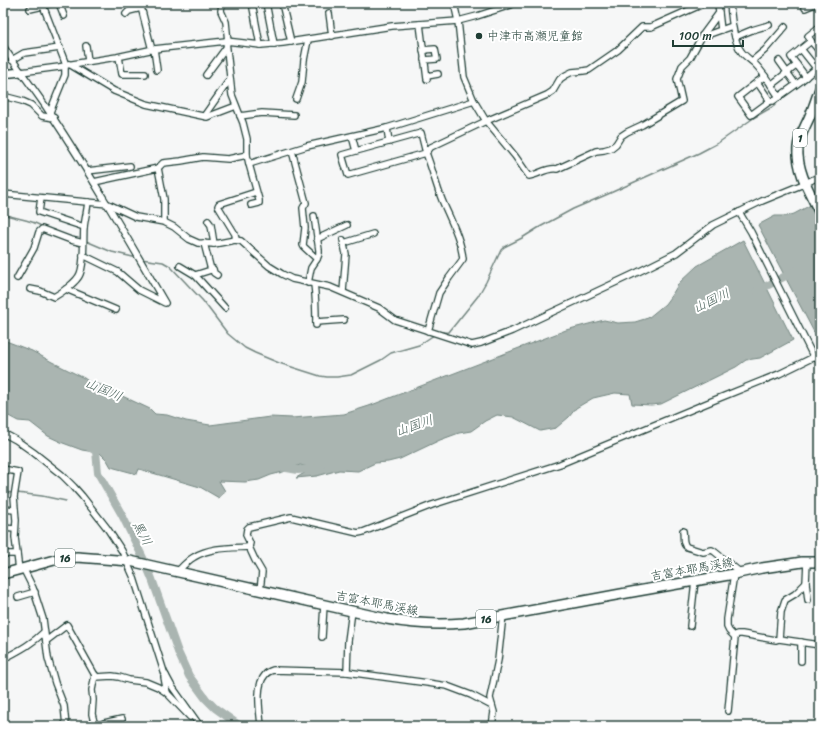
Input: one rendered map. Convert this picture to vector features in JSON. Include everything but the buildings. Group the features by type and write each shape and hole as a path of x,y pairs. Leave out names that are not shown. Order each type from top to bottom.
{"main road":[{"name":"1","path":"820,90 800,138 798,147 798,160 802,173 820,213"},
{"name":"吉富本耶馬渓線","path":"3,574 58,559 77,557 128,561 396,621 424,624 464,623 738,574 762,568 802,562 820,562"}],"street":[{"path":"30,9 52,3"},
{"path":"59,3 64,16"},
{"path":"222,3 221,11 226,22 232,95 247,139 247,155 259,200 259,203 251,205"},
{"path":"252,3 260,45"},
{"path":"266,3 274,44"},
{"path":"282,3 291,42"},
{"path":"454,3 458,21 464,77 474,101 486,121 515,156 529,176 533,176 552,168 557,169 596,151 611,148 616,144 621,136 627,132 642,125 682,101 677,79 682,66 690,58 702,36 719,13"},
{"path":"3,74 119,57 153,50 227,44 274,44 392,26 458,21 511,5 513,3"},
{"path":"428,331 440,293 448,278 463,259 462,250 442,199 426,153 421,133 342,155 348,175 426,153 431,147 486,121 547,95 553,91 560,79 572,72 589,70 618,50 642,27 651,27 705,3"},
{"path":"718,3 721,30"},
{"path":"730,3 732,26 737,44 741,51 765,76 779,96"},
{"path":"805,8 817,3"},
{"path":"42,5 67,65 65,75 50,112"},
{"path":"126,14 140,5 157,70"},
{"path":"329,13 332,36"},
{"path":"420,24 427,77 438,74"},
{"path":"735,37 769,25"},
{"path":"702,36 732,26"},
{"path":"752,61 765,50 785,27"},
{"path":"820,31 818,28 808,36 820,52"},
{"path":"296,99 302,82 308,40"},
{"path":"806,77 791,57 811,41"},
{"path":"206,75 227,44"},
{"path":"3,46 54,118 108,204 164,303 140,290 118,272 83,255"},
{"path":"86,46 88,61"},
{"path":"12,60 24,53 60,48"},
{"path":"423,50 435,49 437,59 424,60"},
{"path":"765,76 738,97 751,115 806,77 818,66 801,49"},
{"path":"119,57 122,74 145,74"},
{"path":"778,61 794,82"},
{"path":"67,65 114,91 146,104 207,117 236,106"},
{"path":"771,85 797,65"},
{"path":"204,116 230,79"},
{"path":"757,82 770,101"},
{"path":"3,96 22,101 31,105 42,116 54,118"},
{"path":"3,101 10,98"},
{"path":"249,164 307,146 387,128 474,101"},
{"path":"240,116 262,113 294,115"},
{"path":"387,128 389,142"},
{"path":"352,136 356,151"},
{"path":"292,151 306,203 303,208 305,228 303,245 317,259"},
{"path":"94,182 158,168 163,163 203,157 228,159 247,155"},
{"path":"87,171 130,166"},
{"path":"158,168 164,199 164,222"},
{"path":"3,194 108,204 136,217 164,222 174,227 189,239 198,243 214,244 236,240 241,242 269,266 292,279 330,287 379,308 395,320 472,345 481,343 526,325 638,272 676,252 713,225 762,201 807,186 820,176"},
{"path":"236,240 235,234 218,206 219,204 256,192"},
{"path":"41,198 39,212 84,227"},
{"path":"30,289 54,296 59,294 78,279 81,273 84,227 88,202"},
{"path":"739,212 751,232 812,355"},
{"path":"308,283 311,268 319,254 314,216"},
{"path":"208,221 211,226 214,244"},
{"path":"317,238 347,225"},
{"path":"17,278 34,248 39,232 42,229 83,243"},
{"path":"343,292 346,254 343,242 373,234"},
{"path":"204,243 211,270 213,269 214,273 217,274"},
{"path":"180,266 195,275 225,308"},
{"path":"195,275 211,270"},
{"path":"314,284 316,299 316,324 344,320"},
{"path":"66,289 116,310"},
{"path":"260,591 262,572 249,547 250,543 246,535 246,529 249,527 291,517 358,533 363,532 432,505 560,464 779,374 812,355 820,354"},
{"path":"3,433 33,452 74,487 107,528 128,561 164,672 171,685 200,726"},
{"path":"3,469 18,472 14,497 17,554 21,569 35,592 43,619 48,658 54,682 64,706 66,726"},
{"path":"3,509 15,510"},
{"path":"3,528 15,529"},
{"path":"683,531 684,542 687,548 703,552 712,550 738,574 727,620 727,628 735,637"},
{"path":"177,572 192,558 202,553 229,548 249,547"},
{"path":"3,554 17,554"},
{"path":"807,562 806,583 808,600"},
{"path":"690,626 695,581"},
{"path":"779,639 781,612 785,600 795,594 806,583"},
{"path":"18,597 35,592"},
{"path":"322,637 324,605"},
{"path":"347,672 348,641 352,611"},
{"path":"492,726 494,712 490,698 498,660 503,615"},
{"path":"46,641 67,626 96,677 112,676 146,682 167,693 186,714 191,718 193,717"},
{"path":"3,659 22,649 44,632"},
{"path":"735,637 738,634 742,634 820,645"},
{"path":"728,710 735,637"},
{"path":"801,661 802,642"},
{"path":"261,726 259,703 260,688 263,677 268,672 273,670 347,672 447,686 471,695 492,706"},
{"path":"95,675 92,690 92,714 94,722 98,726 122,719"},
{"path":"166,676 164,677 167,693"}],"water":[{"path":"820,200 820,333 816,336 758,225 775,216 787,216 794,214"},
{"path":"743,240 793,340 760,358 746,360 736,367 661,404 632,404 630,394 615,393 593,398 576,408 569,417 556,428 540,431 513,417 497,415 471,431 459,433 440,440 400,459 375,463 358,471 339,470 317,476 296,478 313,468 300,465 259,480 245,482 219,481 225,491 219,498 200,487 139,469 137,474 111,467 100,453 82,450 63,443 48,436 30,422 18,421 3,413 3,337 6,341 32,351 91,383 106,386 118,394 150,409 155,414 167,415 186,421 210,425 270,417 292,418 344,414 369,406 566,330 604,320 618,323 635,322 648,318 665,304 679,283 697,266"}],"waterway":[{"path":"816,65 820,60"},
{"path":"439,333 449,332 478,296 501,250 504,247 573,209 699,153 718,143 755,117 774,106 783,97"},
{"path":"3,214 29,221 43,227"},
{"path":"86,241 112,252 137,258"},
{"path":"141,259 163,262 170,266 203,301 228,334 245,348 279,363 320,376 337,377 351,375 381,360 391,353 419,345 434,335"},
{"name":"山国川","path":"757,291 795,271"},
{"name":"黒川","path":"89,447 96,451 98,473 122,515 144,560 178,652 189,676 206,699 215,708 240,726"},
{"name":"山国川","path":"281,467 298,470 321,468"},
{"path":"3,492 13,493"},
{"path":"17,493 66,501"}],"place":[{"name":"中津市高瀬児童館","path":"479,36"}]}
